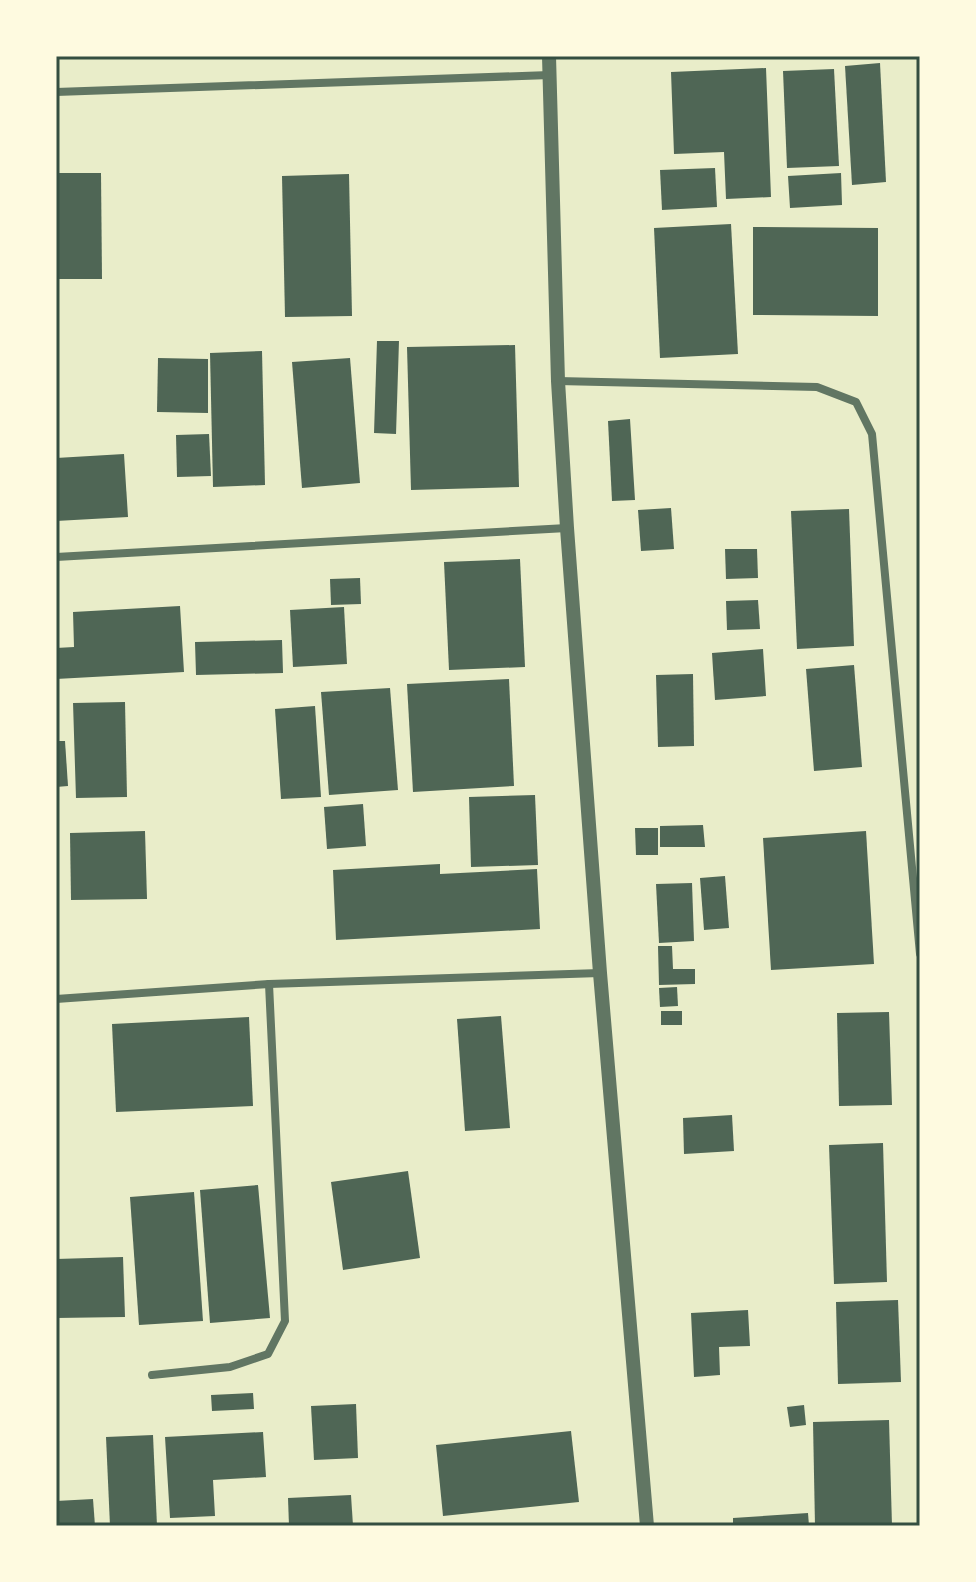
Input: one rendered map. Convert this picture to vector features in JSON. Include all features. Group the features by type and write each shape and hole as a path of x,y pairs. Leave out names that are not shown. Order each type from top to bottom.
{"street":[{"path":"549,56 558,381 567,528 600,973 647,1526"},
{"path":"56,92 550,75"},
{"path":"558,381 817,387 856,402 872,434 920,954"},
{"path":"56,557 567,528"},
{"path":"56,999 269,984 600,973"},
{"path":"152,1375 230,1367 268,1354 285,1321 269,984"}],"building":[{"path":"880,63 886,182 852,185 845,66"},
{"path":"766,68 771,197 726,199 724,152 674,154 671,72"},
{"path":"834,69 839,166 787,168 783,71"},
{"path":"715,168 717,207 662,210 660,170"},
{"path":"56,173 101,173 102,279 56,279"},
{"path":"841,173 842,205 790,208 788,176"},
{"path":"349,174 352,316 285,317 282,176"},
{"path":"731,224 738,354 660,358 654,228"},
{"path":"753,227 878,228 878,316 753,315"},
{"path":"377,341 399,341 396,434 374,433"},
{"path":"515,345 519,487 411,490 407,347"},
{"path":"262,351 265,485 213,487 210,353"},
{"path":"158,358 208,359 208,413 157,412"},
{"path":"350,358 360,483 302,488 292,362"},
{"path":"630,419 635,500 612,501 608,421"},
{"path":"209,434 211,476 177,477 176,435"},
{"path":"124,454 128,517 56,521 56,458"},
{"path":"671,508 674,549 641,551 638,510"},
{"path":"849,509 854,646 797,649 791,511"},
{"path":"725,549 757,549 758,578 726,579"},
{"path":"520,559 525,667 449,670 444,562"},
{"path":"360,578 361,604 331,605 330,579"},
{"path":"758,600 760,629 727,630 726,601"},
{"path":"180,606 184,672 56,679 56,648 74,647 73,612"},
{"path":"344,607 347,664 293,667 290,610"},
{"path":"282,640 283,673 196,675 195,642"},
{"path":"763,649 766,696 715,700 712,653"},
{"path":"854,665 862,767 814,771 806,669"},
{"path":"693,674 694,746 658,747 656,675"},
{"path":"509,679 514,786 413,792 407,684"},
{"path":"390,688 398,790 329,795 321,692"},
{"path":"125,702 127,797 76,798 73,703"},
{"path":"315,706 321,797 281,799 275,709"},
{"path":"56,741 65,741 68,786 56,787"},
{"path":"535,795 538,865 471,867 469,797"},
{"path":"363,804 366,846 327,849 324,807"},
{"path":"703,825 705,847 660,847 660,826"},
{"path":"635,828 658,828 658,855 636,855"},
{"path":"145,831 147,899 71,900 70,833"},
{"path":"866,831 874,964 771,970 763,838"},
{"path":"440,864 440,874 537,869 540,929 336,940 333,870"},
{"path":"725,876 729,928 704,930 700,878"},
{"path":"692,883 694,941 659,943 656,884"},
{"path":"658,946 672,946 673,969 695,969 695,984 659,985"},
{"path":"677,987 678,1006 660,1007 659,988"},
{"path":"661,1011 682,1011 682,1025 661,1025"},
{"path":"889,1012 892,1105 839,1106 837,1013"},
{"path":"501,1016 510,1128 465,1131 457,1019"},
{"path":"249,1017 253,1106 116,1112 112,1024"},
{"path":"732,1115 734,1151 684,1154 683,1118"},
{"path":"883,1143 887,1282 834,1284 829,1145"},
{"path":"408,1171 420,1258 343,1270 331,1182"},
{"path":"258,1185 270,1318 210,1323 200,1190"},
{"path":"194,1192 203,1321 139,1325 130,1197"},
{"path":"123,1257 125,1317 56,1318 56,1259"},
{"path":"898,1300 901,1382 838,1384 836,1302"},
{"path":"748,1310 750,1346 719,1347 720,1375 694,1377 691,1313"},
{"path":"253,1393 254,1409 212,1411 211,1395"},
{"path":"356,1404 358,1458 314,1460 311,1406"},
{"path":"804,1405 806,1425 790,1427 787,1407"},
{"path":"889,1420 892,1526 815,1526 813,1422"},
{"path":"571,1431 579,1502 443,1516 436,1445"},
{"path":"263,1432 266,1477 213,1480 215,1516 170,1518 165,1437"},
{"path":"153,1435 157,1526 110,1526 106,1437"},
{"path":"351,1495 353,1526 289,1526 288,1498"},
{"path":"93,1499 95,1526 56,1526 56,1501"},
{"path":"808,1513 809,1526 733,1526 733,1518"}]}
